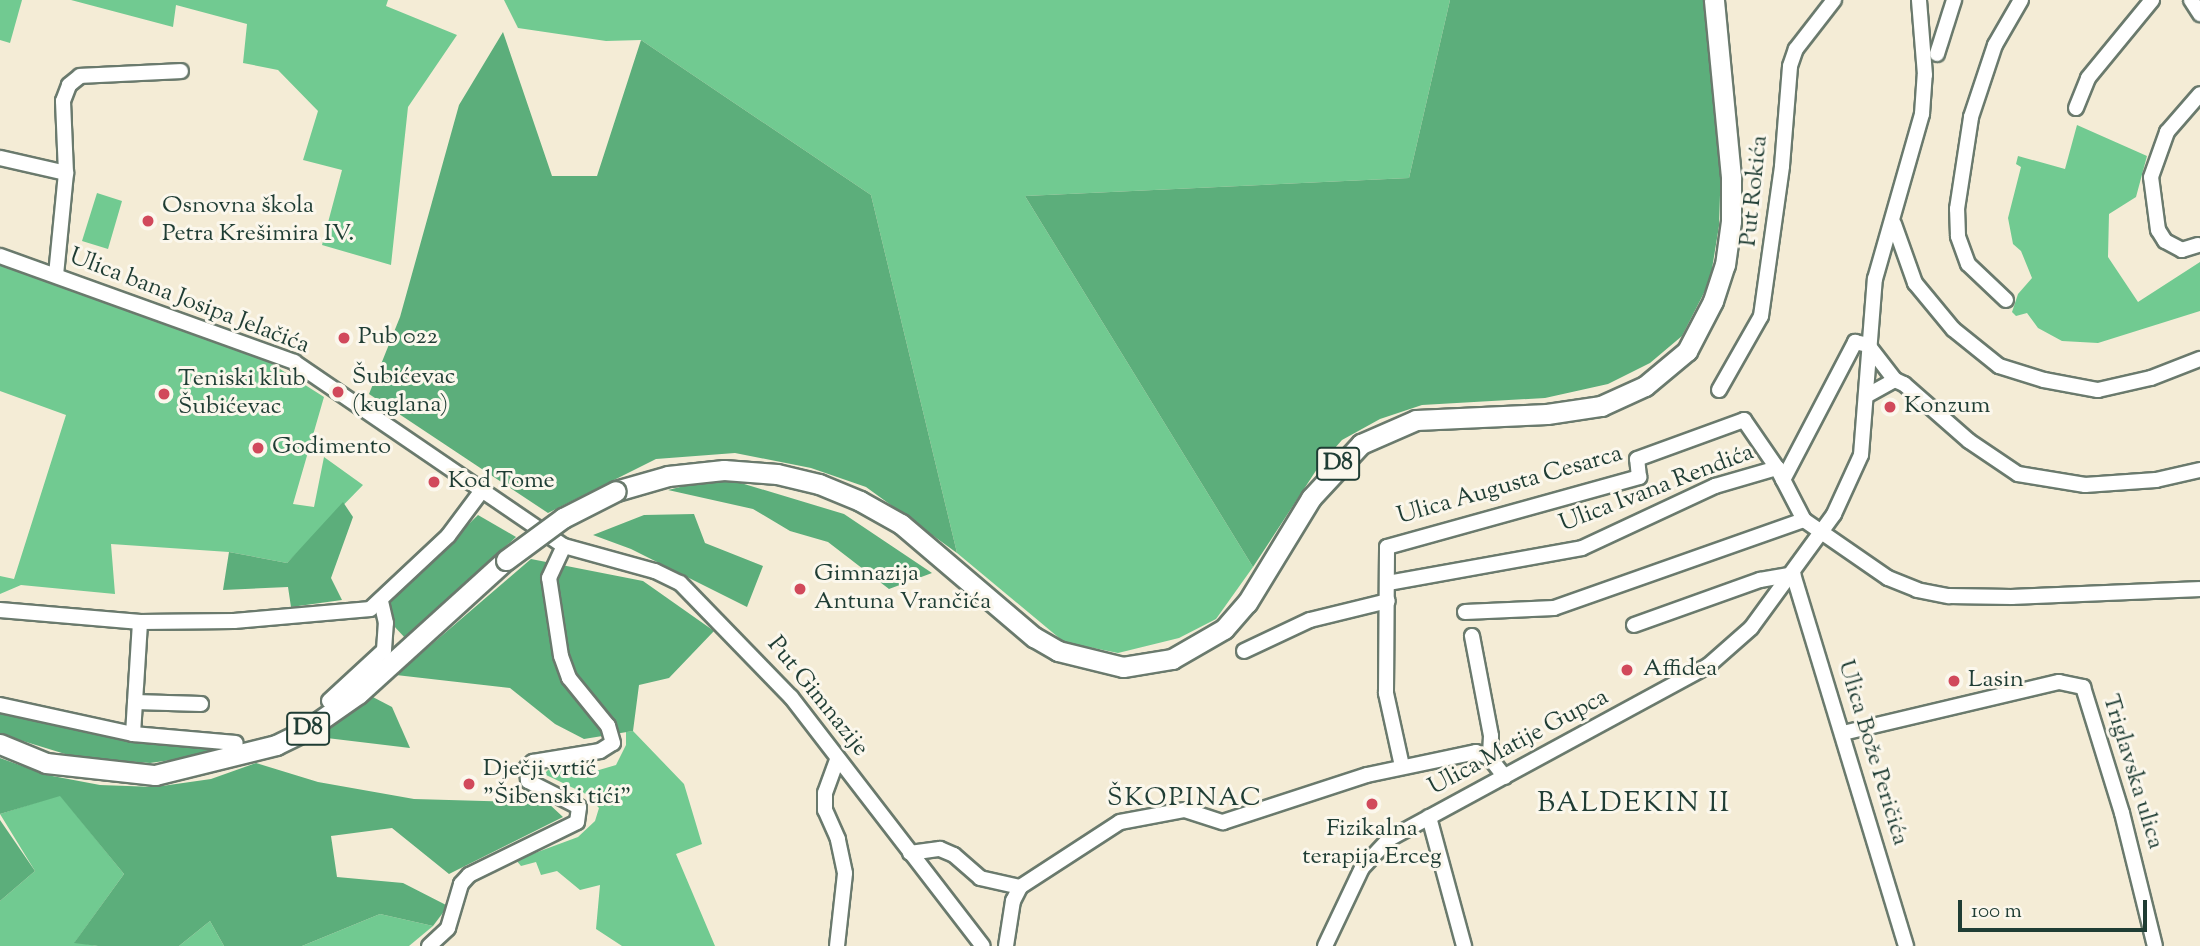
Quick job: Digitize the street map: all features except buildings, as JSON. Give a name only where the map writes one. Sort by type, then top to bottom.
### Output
[{"type":"main road","name":"D8","points":[[0,744],[46,763],[155,775],[213,764],[276,745],[305,731],[358,694],[506,560],[562,518],[616,491],[668,476],[724,470],[764,472],[819,484],[860,500],[901,524],[1034,637],[1058,651],[1123,667],[1172,659],[1224,629],[1247,603],[1311,498],[1361,444],[1416,420],[1547,414],[1601,406],[1645,386],[1687,351],[1713,301],[1726,265],[1731,221],[1731,177],[1714,0]]},
{"type":"street","name":"Put Rokića","points":[[1719,390],[1761,316],[1782,166],[1790,66],[1796,49],[1834,0]]},
{"type":"street","name":"Ulica Matije Gupca","points":[[1325,946],[1362,868],[1389,839],[1709,665],[1751,628],[1822,532],[1861,455],[1875,279],[1894,223],[1922,114],[1925,75],[1919,0]]},
{"type":"street","points":[[1937,54],[1954,0]]},
{"type":"street","points":[[2006,300],[1968,264],[1958,236],[1957,209],[1971,117],[1995,45],[2021,0]]},
{"type":"street","points":[[2076,108],[2088,78],[2152,0]]},
{"type":"street","points":[[2191,0],[2200,14]]},
{"type":"street","points":[[56,275],[66,173],[63,101],[69,85],[80,76],[181,71]]},
{"type":"street","points":[[2198,245],[2182,250],[2165,241],[2158,230],[2151,177],[2167,132],[2200,94]]},
{"type":"street","points":[[0,158],[66,173]]},
{"type":"street","points":[[1894,223],[1901,254],[1915,283],[1953,329],[1999,366],[2044,380],[2098,390],[2151,378],[2200,359]]},
{"type":"street","name":"Ulica bana Josipa Jelačića","points":[[0,256],[293,362],[480,493],[564,546]]},
{"type":"street","name":"Ulica Ivana Rendića","points":[[1388,583],[1582,548],[1715,486],[1780,474],[1816,424],[1848,349],[1854,342],[1868,345]]},
{"type":"street","points":[[1868,345],[1895,380],[1969,441],[2018,474],[2085,485],[2156,480],[2200,470]]},
{"type":"street","points":[[1866,396],[1895,380]]},
{"type":"street","name":"Ulica Augusta Cesarca","points":[[1388,583],[1386,554],[1394,542],[1639,477],[1637,459],[1744,420],[1780,474]]},
{"type":"street","points":[[1780,474],[1804,520],[1888,578],[1949,596],[2200,589]]},
{"type":"street","points":[[0,610],[140,622],[234,621],[362,610],[381,601],[448,536],[480,493]]},
{"type":"street","points":[[1465,612],[1554,608],[1804,520]]},
{"type":"street","points":[[429,946],[448,928],[461,884],[469,876],[577,822],[579,807],[528,780],[527,767],[533,761],[600,751],[613,743],[608,726],[569,678],[561,656],[549,578],[564,546]]},
{"type":"street","name":"Put Gimnazije","points":[[564,546],[655,571],[680,583],[791,697],[983,946]]},
{"type":"street","points":[[1634,625],[1760,580],[1793,574]]},
{"type":"street","name":"Ulica Bože Peričića","points":[[1793,574],[1906,946]]},
{"type":"street","points":[[1388,583],[1386,693],[1402,765]]},
{"type":"street","points":[[329,701],[384,650],[386,623],[381,601]]},
{"type":"street","points":[[1244,651],[1310,620],[1388,601]]},
{"type":"street","points":[[133,734],[140,622]]},
{"type":"street","points":[[1472,635],[1491,736],[1490,758]]},
{"type":"street","name":"Triglavska ulica","points":[[1843,733],[2059,682],[2083,687],[2122,813],[2155,946]]},
{"type":"street","points":[[135,702],[201,704]]},
{"type":"street","points":[[0,705],[133,734],[236,743]]},
{"type":"street","points":[[1006,946],[1013,901],[1020,887],[1120,822],[1185,810],[1223,822],[1402,765],[1476,752],[1490,758],[1505,777]]},
{"type":"street","points":[[837,946],[845,873],[838,839],[825,810],[825,793],[838,758]]},
{"type":"street","points":[[1429,817],[1464,946]]},
{"type":"street","points":[[910,853],[940,849],[954,855],[979,878],[1020,887]]},
{"type":"green space","points":[[0,0],[22,0],[10,43],[0,40]]},
{"type":"green space","points":[[71,0],[388,0],[386,6],[457,35],[408,107],[391,265],[322,245],[342,170],[303,160],[318,111],[278,70],[243,63],[247,24],[176,5],[173,27]]},
{"type":"green space","points":[[504,0],[1450,0],[1409,178],[1025,196],[1253,567],[1216,619],[1179,638],[1118,653],[1064,642],[957,553],[871,195],[641,40],[606,41],[518,28]]},
{"type":"green space","points":[[1450,0],[1703,0],[1721,164],[1719,226],[1710,281],[1682,336],[1650,363],[1608,384],[1545,398],[1422,405],[1380,419],[1342,440],[1319,466],[1253,567],[1025,196],[1409,178]]},
{"type":"green space","points":[[503,32],[552,176],[597,176],[641,40],[871,195],[957,553],[866,487],[811,468],[735,453],[656,459],[548,513],[369,394],[400,317],[459,105]]},
{"type":"green space","points":[[2077,125],[2147,156],[2136,197],[2109,214],[2108,257],[2138,302],[2200,262],[2200,311],[2098,343],[2062,341],[2038,328],[2027,313],[2016,316],[2012,312],[2018,294],[2032,278],[2021,251],[2013,244],[2008,218],[2021,167],[2016,164],[2018,156],[2065,169]]},
{"type":"green space","points":[[97,193],[122,201],[108,249],[82,241]]},
{"type":"green space","name":"Teniski klub Šubićevac","points":[[0,264],[269,362],[324,397],[293,504],[314,507],[324,457],[363,485],[287,563],[229,552],[111,544],[115,594],[21,585],[0,594],[0,576],[14,579],[66,415],[0,391]]},
{"type":"green space","points":[[721,477],[844,514],[932,573],[889,589],[828,542],[790,531],[753,509],[668,490]]},
{"type":"green space","points":[[343,502],[353,517],[331,578],[342,600],[291,607],[288,587],[223,590],[229,552],[287,563]]},
{"type":"green space","points":[[694,514],[705,543],[763,566],[747,607],[631,549],[593,535],[644,515]]},
{"type":"green space","points":[[478,515],[516,537],[406,639],[380,611]]},
{"type":"green space","points":[[531,559],[643,581],[714,631],[669,678],[639,685],[633,731],[584,739],[555,724],[510,688],[396,675]]},
{"type":"green space","points":[[369,695],[392,707],[410,748],[310,736]]},
{"type":"green space","points":[[0,708],[215,747],[214,754],[150,763],[75,757],[0,734]]},
{"type":"green space","points":[[633,731],[684,784],[702,844],[676,854],[715,946],[622,946],[596,929],[600,885],[580,890],[557,871],[541,875],[536,862],[521,866],[516,860],[578,837],[595,821],[599,808],[586,794],[544,774],[549,769],[599,770],[616,765],[626,745],[626,732]]},
{"type":"green space","points":[[0,758],[47,775],[100,785],[155,787],[211,779],[256,763],[318,782],[414,799],[548,803],[563,817],[449,874],[392,828],[331,836],[337,877],[403,883],[448,906],[433,926],[380,914],[302,946],[224,946],[210,921],[179,946],[98,946],[74,943],[124,874],[60,796],[0,814]]},
{"type":"green space","points":[[60,795],[124,874],[75,942],[98,946],[0,946],[0,901],[35,871],[0,814]]},
{"type":"green space","points":[[0,820],[35,871],[0,901]]},
{"type":"green space","points":[[380,914],[433,926],[409,946],[302,946]]},
{"type":"green space","points":[[210,921],[224,946],[179,946]]},
{"type":"place","name":"Osnovna škola Petra Krešimira IV.","points":[[148,221]]},
{"type":"place","name":"Pub 022","points":[[344,338]]},
{"type":"place","name":"Šubićevac (kuglana)","points":[[338,392]]},
{"type":"place","name":"Teniski klub Šubićevac","points":[[164,394]]},
{"type":"place","name":"Konzum","points":[[1890,407]]},
{"type":"place","name":"Godimento","points":[[258,448]]},
{"type":"place","name":"Kod Tome","points":[[434,482]]},
{"type":"place","name":"Gimnazija Antuna Vrančića","points":[[800,589]]},
{"type":"place","name":"Affidea","points":[[1627,670]]},
{"type":"place","name":"Lasin","points":[[1954,681]]},
{"type":"place","name":"Dječji vrtić \"Šibenski tići\"","points":[[469,784]]},
{"type":"place","name":"Fizikalna terapija Erceg","points":[[1372,804]]},
{"type":"district","name":"ŠKOPINAC","points":[[1185,799]]},
{"type":"district","name":"BALDEKIN II","points":[[1634,804]]}]
